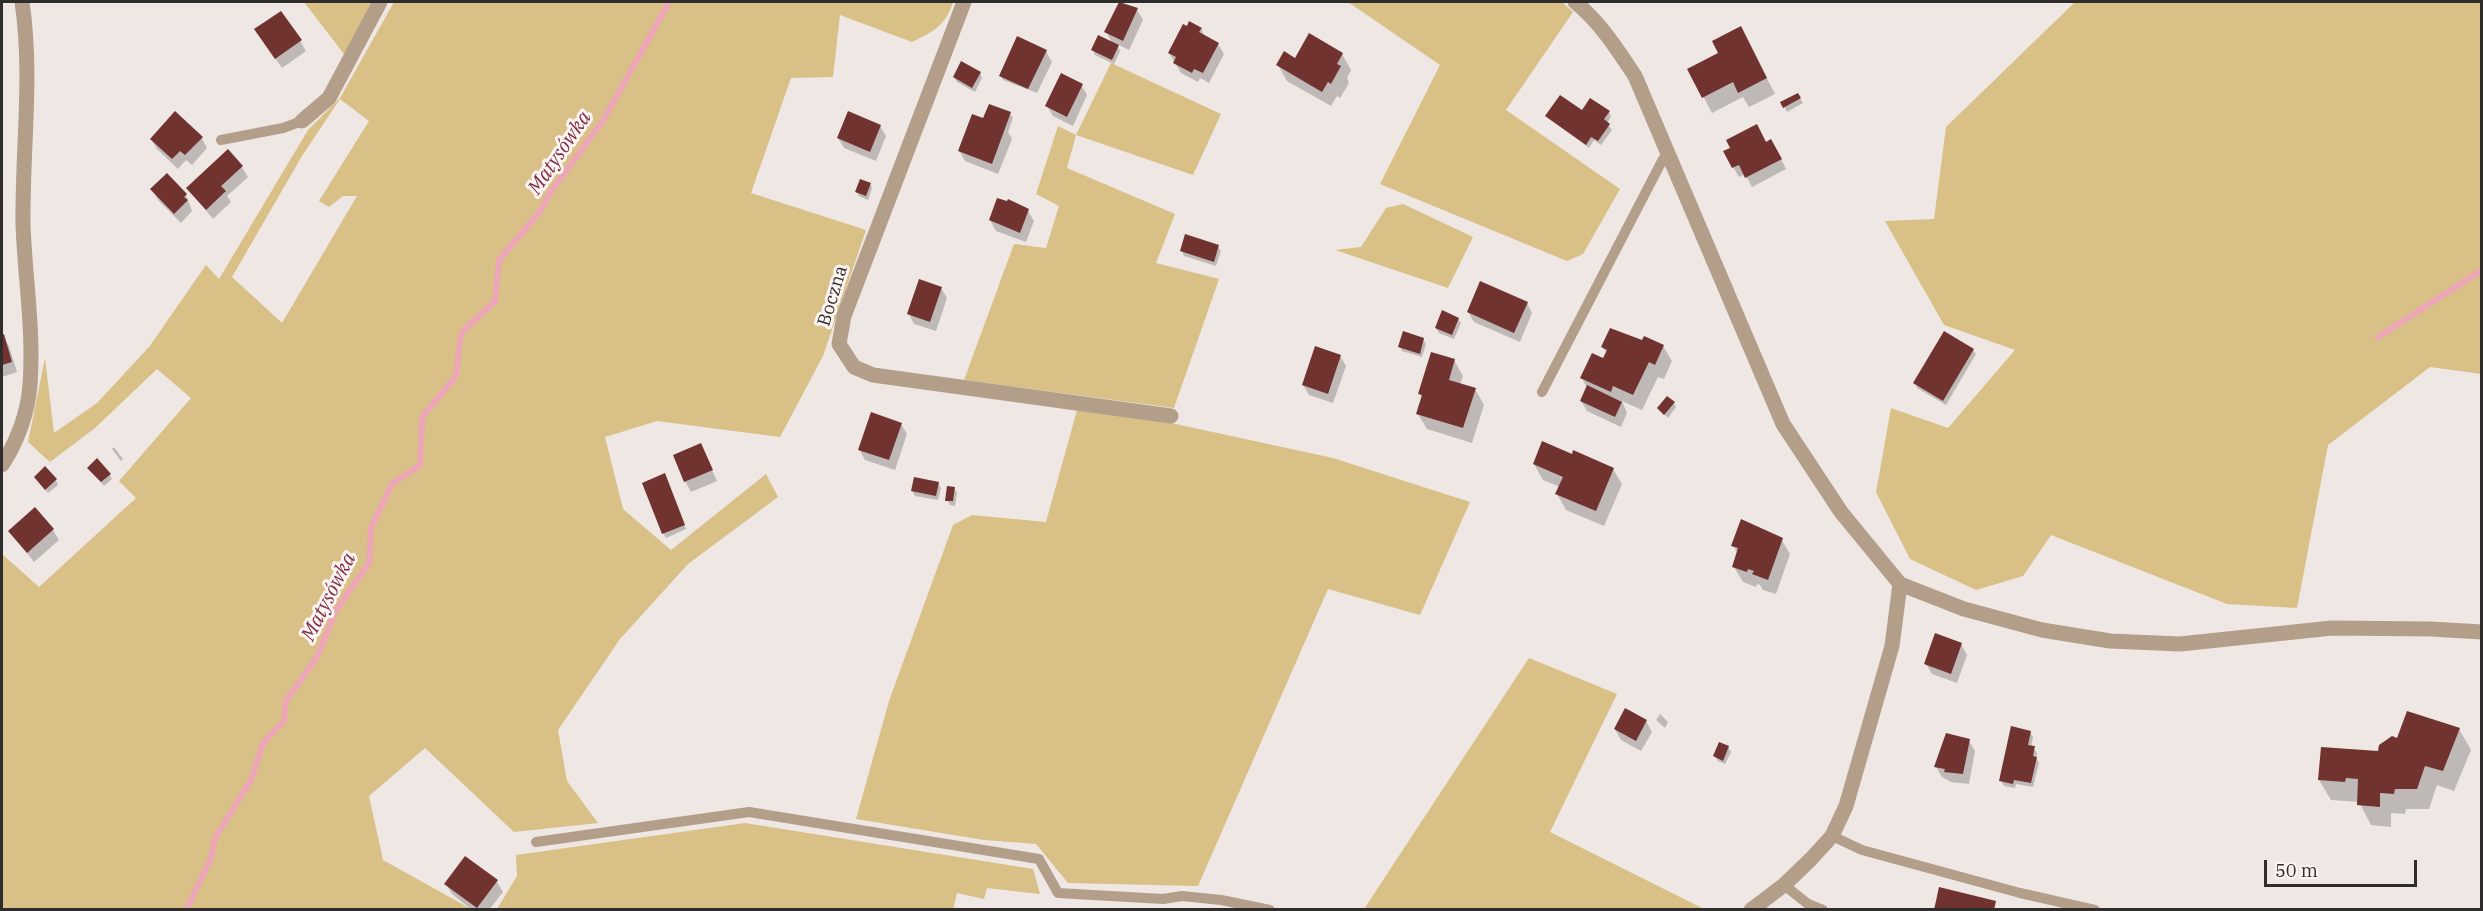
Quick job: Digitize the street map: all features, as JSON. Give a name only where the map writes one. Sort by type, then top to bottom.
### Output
[{"type":"street","points":[[2,465],[17,442],[30,386],[30,317],[23,225],[27,33],[22,2]]},
{"type":"street","points":[[302,121],[329,98],[380,2]]},
{"type":"street","name":"Boczna","points":[[964,2],[844,316],[840,344],[854,367],[873,375],[1171,416]]},
{"type":"street","points":[[1575,2],[1588,12],[1612,40],[1635,76],[1783,424],[1841,512],[1900,584],[1964,609],[2042,630],[2110,641],[2180,644],[2332,628],[2481,632]]},
{"type":"street","points":[[1751,909],[1784,885],[1832,836],[1846,806],[1892,646],[1900,584]]},
{"type":"lane","points":[[221,140],[283,128],[302,121]]},
{"type":"lane","points":[[1542,392],[1663,159],[1669,154]]},
{"type":"lane","points":[[536,842],[749,812],[1039,859],[1058,893],[1163,899],[1182,896],[1270,909]]},
{"type":"lane","points":[[1832,836],[1862,850],[2020,893],[2095,909]]},
{"type":"lane","points":[[1784,885],[1808,903],[1823,909]]},
{"type":"shaded area","points":[[304,2],[371,2],[347,58],[307,6]]},
{"type":"shaded area","points":[[394,2],[953,2],[947,17],[938,27],[912,42],[840,15],[833,77],[791,78],[751,193],[866,230],[823,356],[780,437],[657,421],[605,437],[623,509],[671,550],[766,474],[778,497],[688,564],[620,639],[558,730],[567,781],[598,823],[514,832],[425,748],[369,796],[383,860],[471,909],[2,909],[2,554],[39,587],[136,498],[119,481],[191,398],[157,369],[95,428],[50,462],[28,442],[45,358],[54,433],[97,403],[149,347],[206,265],[219,279],[308,130],[340,98]],"holes":[[[340,99],[369,121],[319,201],[329,207],[343,196],[357,196],[282,323],[232,277],[302,156]]]},
{"type":"shaded area","points":[[1348,2],[1562,2],[1573,12],[1506,110],[1620,189],[1583,254],[1567,261],[1380,184],[1440,65]]},
{"type":"shaded area","points":[[2075,2],[2481,2],[2481,374],[2430,367],[2328,445],[2297,608],[2227,604],[2051,535],[2023,576],[1976,590],[1910,559],[1876,492],[1891,408],[1948,428],[2015,350],[1944,325],[1885,221],[1934,219],[1946,127]]},
{"type":"shaded area","points":[[1111,63],[1221,114],[1193,175],[1076,135]]},
{"type":"shaded area","points":[[1058,126],[1076,135],[1067,168],[1175,214],[1156,263],[1219,279],[1174,408],[964,380],[1014,244],[1046,248],[1059,206],[1036,194]]},
{"type":"shaded area","points":[[1403,204],[1473,237],[1448,288],[1335,250],[1361,247],[1386,208]]},
{"type":"shaded area","points":[[1077,410],[1171,423],[1333,458],[1470,502],[1420,615],[1328,589],[1198,886],[1068,883],[1036,844],[984,840],[856,819],[889,701],[953,525],[972,515],[1046,522]]},
{"type":"shaded area","points":[[1529,658],[1617,694],[1550,832],[1704,909],[1364,909]]},
{"type":"shaded area","points":[[745,823],[1033,869],[1040,894],[987,888],[984,899],[957,893],[953,910],[497,909],[517,876],[516,855]]},
{"type":"building","points":[[1119,2],[1138,8],[1123,41],[1104,32]]},
{"type":"building","points":[[281,11],[302,40],[275,59],[254,29]]},
{"type":"building","points":[[1189,21],[1202,28],[1199,32],[1219,43],[1203,73],[1194,69],[1192,73],[1173,63],[1176,57],[1168,53],[1183,24],[1187,26]]},
{"type":"building","points":[[1741,26],[1767,78],[1738,93],[1733,82],[1702,98],[1687,69],[1718,53],[1712,41]]},
{"type":"building","points":[[1309,33],[1343,53],[1337,64],[1341,66],[1331,84],[1328,82],[1322,92],[1276,65],[1284,51],[1295,58]]},
{"type":"building","points":[[1098,35],[1119,45],[1112,60],[1091,50]]},
{"type":"building","points":[[1017,36],[1047,50],[1028,89],[999,76]]},
{"type":"building","points":[[961,61],[981,72],[972,88],[953,77]]},
{"type":"building","points":[[1061,73],[1083,84],[1067,117],[1045,106]]},
{"type":"building","points":[[1798,93],[1801,98],[1783,108],[1780,102]]},
{"type":"building","points":[[1560,95],[1582,110],[1590,98],[1610,111],[1604,119],[1610,124],[1598,141],[1591,137],[1586,145],[1545,116]]},
{"type":"building","points":[[989,104],[1011,112],[992,164],[958,151],[972,114],[983,118]]},
{"type":"building","points":[[175,111],[203,137],[185,155],[180,151],[172,159],[150,139]]},
{"type":"building","points":[[848,111],[881,125],[870,152],[837,138]]},
{"type":"building","points":[[1757,124],[1766,142],[1771,139],[1782,159],[1745,178],[1739,165],[1732,168],[1723,151],[1730,148],[1726,140]]},
{"type":"building","points":[[228,149],[243,166],[221,186],[226,191],[206,210],[186,188]]},
{"type":"building","points":[[167,173],[187,194],[184,197],[188,200],[174,214],[150,189]]},
{"type":"building","points":[[860,179],[871,183],[866,196],[855,192]]},
{"type":"building","points":[[997,198],[1007,201],[1008,199],[1029,209],[1020,233],[989,220]]},
{"type":"building","points":[[1185,234],[1219,245],[1214,262],[1180,251]]},
{"type":"building","points":[[919,279],[942,287],[930,322],[907,314]]},
{"type":"building","points":[[1480,281],[1528,302],[1514,333],[1467,312]]},
{"type":"building","points":[[1442,310],[1459,318],[1452,335],[1435,328]]},
{"type":"building","points":[[1610,328],[1642,340],[1644,336],[1664,345],[1655,365],[1649,362],[1633,395],[1613,386],[1611,392],[1580,378],[1592,353],[1603,358],[1607,350],[1601,347]]},
{"type":"building","points":[[1403,331],[1424,338],[1420,354],[1398,347]]},
{"type":"building","points":[[1944,331],[1974,349],[1943,401],[1913,383]]},
{"type":"building","points":[[4,334],[12,362],[2,365],[2,335]]},
{"type":"building","points":[[1315,346],[1341,355],[1328,394],[1302,385]]},
{"type":"building","points":[[1431,352],[1455,359],[1449,380],[1476,388],[1463,428],[1416,414],[1422,395],[1418,394]]},
{"type":"building","points":[[1587,385],[1622,402],[1615,417],[1580,401]]},
{"type":"building","points":[[1667,396],[1675,402],[1664,415],[1657,408]]},
{"type":"building","points":[[871,412],[902,423],[889,460],[858,450]]},
{"type":"building","points":[[1542,441],[1572,454],[1573,450],[1614,468],[1596,511],[1555,494],[1563,477],[1533,464]]},
{"type":"building","points":[[701,443],[713,470],[684,482],[673,455]]},
{"type":"building","points":[[97,458],[111,474],[101,482],[87,468]]},
{"type":"building","points":[[45,466],[57,479],[45,490],[34,477]]},
{"type":"building","points":[[665,473],[685,525],[662,534],[642,483]]},
{"type":"building","points":[[914,477],[939,482],[936,496],[911,491]]},
{"type":"building","points":[[947,486],[955,487],[953,501],[945,501]]},
{"type":"building","points":[[35,507],[54,529],[27,553],[8,531]]},
{"type":"building","points":[[1741,519],[1783,538],[1768,580],[1752,574],[1754,571],[1748,569],[1747,572],[1732,567],[1738,548],[1731,546]]},
{"type":"building","points":[[1935,633],[1962,643],[1951,674],[1924,664]]},
{"type":"building","points":[[1625,708],[1647,720],[1636,741],[1614,729]]},
{"type":"building","points":[[2407,711],[2460,728],[2443,771],[2425,766],[2417,789],[2395,789],[2394,794],[2380,793],[2380,807],[2357,805],[2358,779],[2346,778],[2345,782],[2318,780],[2321,747],[2378,751],[2379,745],[2392,736],[2397,738]]},
{"type":"building","points":[[2011,726],[2031,731],[2028,745],[2035,746],[2033,756],[2037,757],[2031,783],[2014,780],[2013,784],[1999,781]]},
{"type":"building","points":[[1946,733],[1970,739],[1963,774],[1944,772],[1945,769],[1934,767]]},
{"type":"building","points":[[1719,742],[1729,746],[1723,761],[1713,756]]},
{"type":"building","points":[[465,856],[498,880],[477,908],[444,884]]},
{"type":"building","points":[[1939,887],[1996,901],[1994,910],[1934,910]]},
{"type":"waterway","name":"Matysówka","points":[[186,910],[211,858],[215,838],[251,780],[263,743],[284,721],[286,701],[318,655],[336,610],[369,563],[371,528],[392,484],[420,465],[422,417],[456,376],[461,333],[495,301],[499,260],[541,210],[550,193],[604,119],[669,2]]},
{"type":"waterway","points":[[2378,337],[2482,270]]}]
